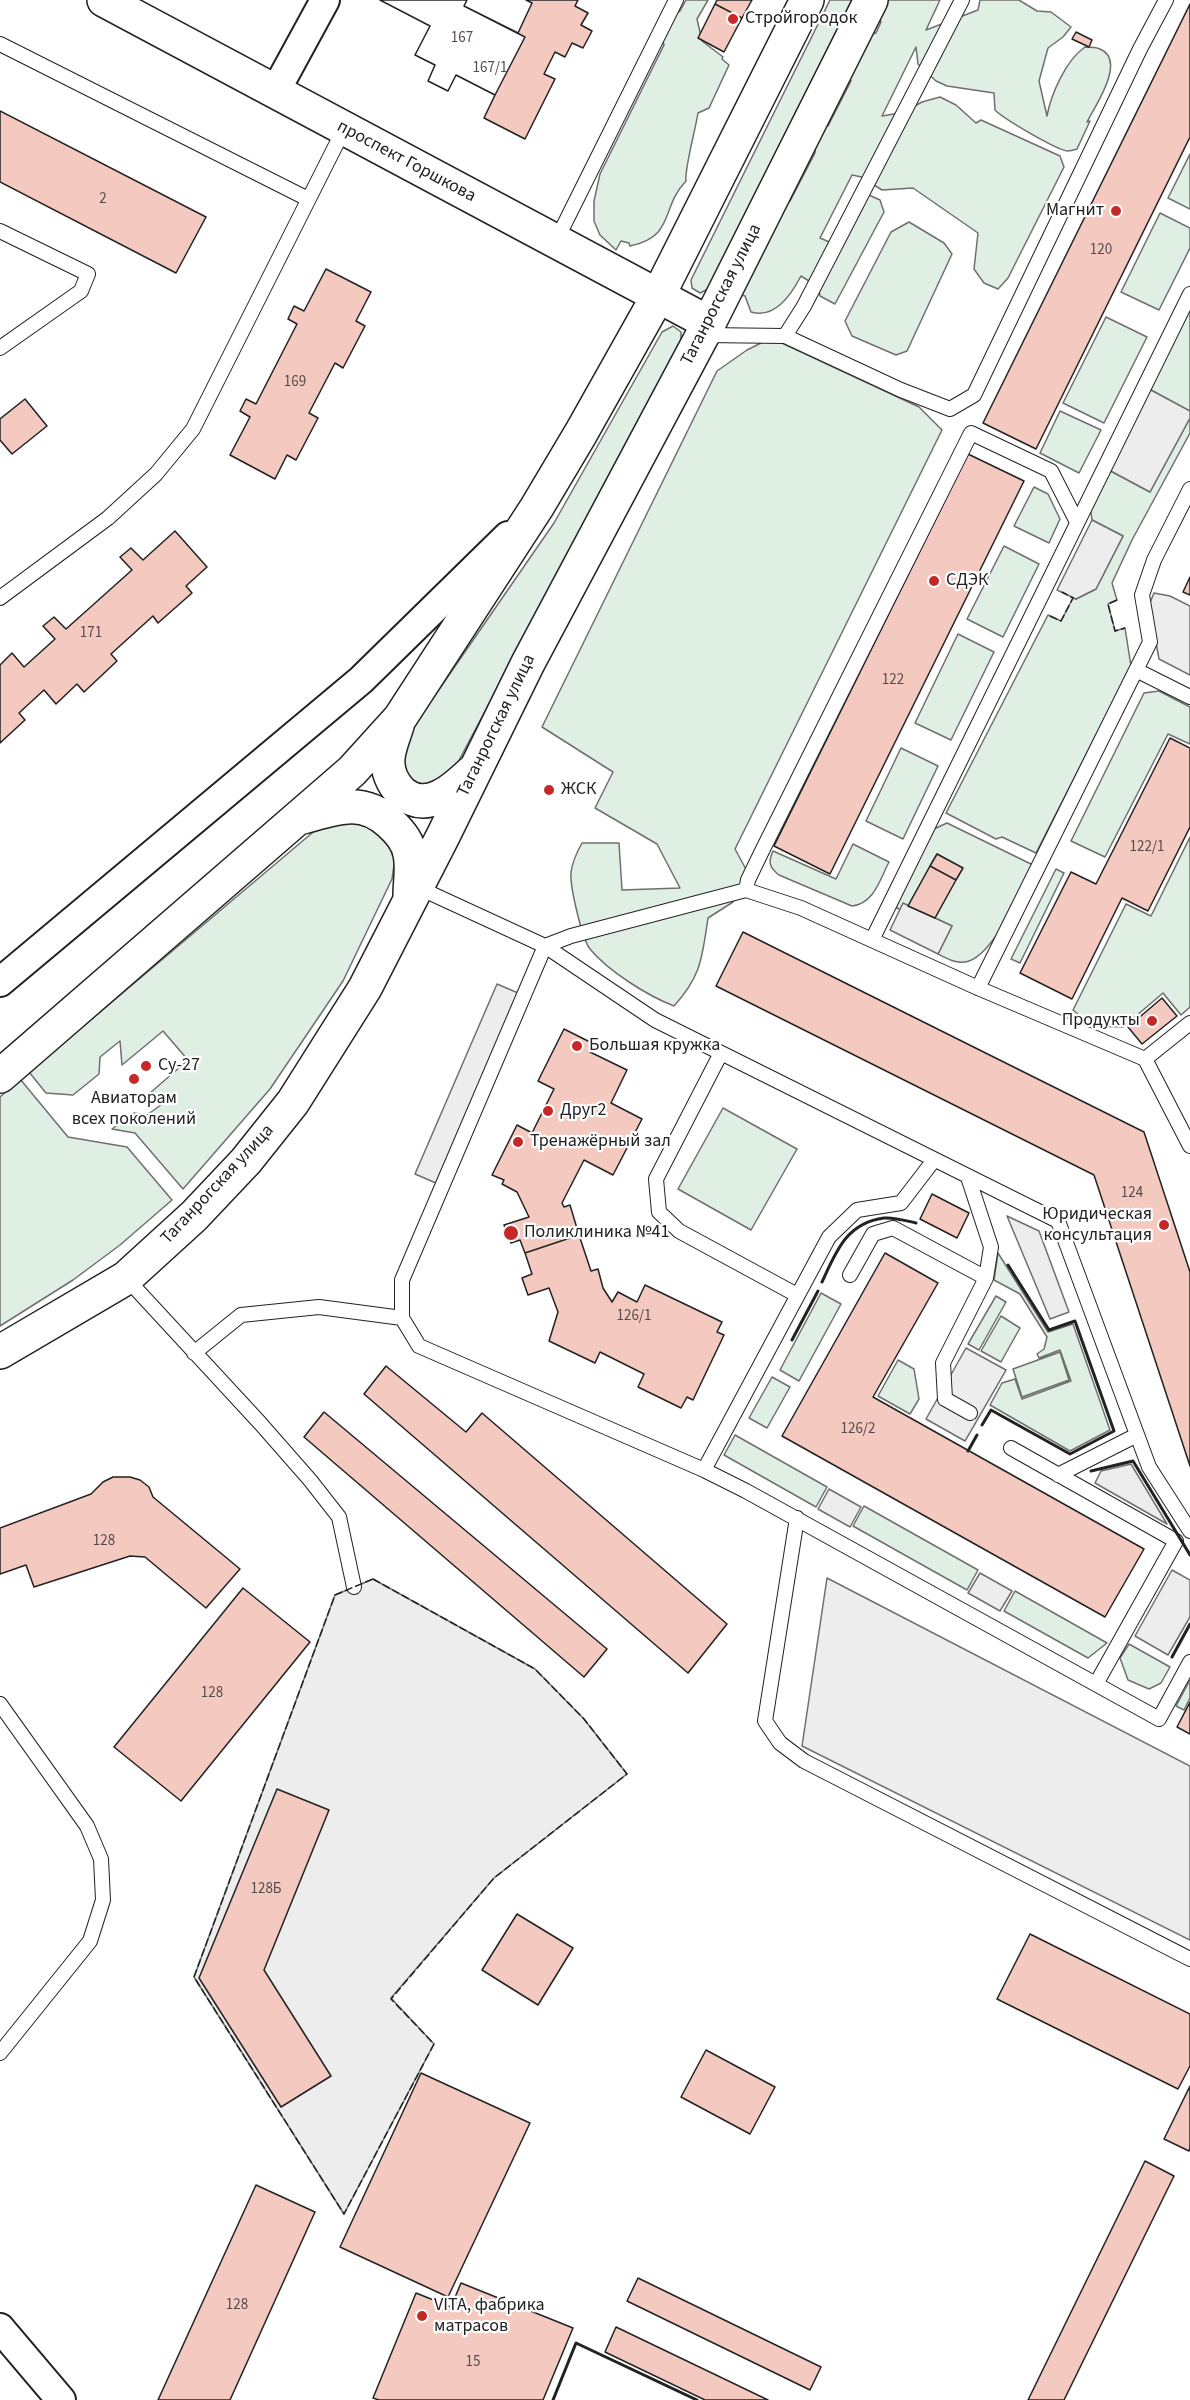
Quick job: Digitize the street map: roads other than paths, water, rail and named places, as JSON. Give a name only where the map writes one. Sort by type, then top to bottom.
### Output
[{"type":"main road","name":"проспект Горшкова","points":[[105,0],[658,296],[706,329]]},
{"type":"main road","points":[[0,1076],[352,771],[400,718],[537,507],[658,296],[807,0]]},
{"type":"main road","name":"Таганрогская улица","points":[[0,1352],[126,1278],[194,1216],[246,1161],[293,1102],[365,988],[534,652],[706,329],[871,0]]},
{"type":"main road","points":[[400,718],[388,757],[388,769],[398,789],[409,798],[428,801],[444,795],[452,791],[477,767]]},
{"type":"main road","points":[[296,819],[338,807],[355,806],[371,810],[396,829],[405,841],[410,855],[413,894]]},
{"type":"street","points":[[276,90],[325,0]]},
{"type":"street","points":[[0,982],[362,680],[537,507]]},
{"type":"street","points":[[0,2328],[61,2400]]},
{"type":"lane","points":[[556,241],[676,0]]},
{"type":"lane","points":[[785,336],[804,306],[962,0]]},
{"type":"lane","points":[[706,329],[785,336],[901,390],[950,409],[974,394],[1166,0]]},
{"type":"lane","points":[[0,44],[308,199]]},
{"type":"lane","points":[[0,598],[108,518],[156,474],[193,429],[344,129]]},
{"type":"lane","points":[[0,231],[88,274],[81,291],[0,348]]},
{"type":"lane","points":[[872,940],[1190,294]]},
{"type":"lane","points":[[746,890],[762,851],[971,433],[1052,471],[1077,522]]},
{"type":"lane","points":[[978,988],[1150,642],[1142,595],[1154,560],[1190,489]]},
{"type":"lane","points":[[1136,670],[1190,697]]},
{"type":"lane","points":[[1190,1146],[1145,1059],[978,988],[801,908],[746,890],[571,936],[545,946],[402,1280],[402,1318],[419,1346],[704,1470],[797,1518],[1159,1719],[1190,1662]]},
{"type":"lane","points":[[413,894],[545,946],[655,1020],[1058,1221],[1149,1467],[1190,1531]]},
{"type":"lane","points":[[1145,1059],[1190,1023]]},
{"type":"lane","points":[[721,1053],[656,1179],[659,1212],[678,1231],[797,1295]]},
{"type":"lane","points":[[704,1470],[829,1237],[857,1210],[901,1203],[934,1160]]},
{"type":"lane","points":[[968,1176],[991,1247],[986,1278],[943,1363],[945,1399],[970,1413]]},
{"type":"lane","points":[[850,1275],[873,1234],[893,1228],[986,1278]]},
{"type":"lane","points":[[126,1278],[260,1423],[339,1517],[354,1587]]},
{"type":"lane","points":[[194,1353],[241,1315],[319,1307],[402,1318]]},
{"type":"lane","points":[[1058,1474],[1137,1435]]},
{"type":"lane","points":[[1011,1448],[1176,1541],[1096,1684]]},
{"type":"lane","points":[[797,1518],[765,1721],[780,1743],[804,1761],[1190,1959]]},
{"type":"lane","points":[[0,1704],[87,1826],[101,1860],[103,1900],[90,1941],[0,2053]]},
{"type":"place","name":"Стройгородок","points":[[733,19]]},
{"type":"place","name":"Магнит","points":[[1116,211]]},
{"type":"place","name":"СДЭК","points":[[934,581]]},
{"type":"place","name":"ЖСК","points":[[549,790]]},
{"type":"place","name":"Продукты","points":[[1152,1021]]},
{"type":"place","name":"Большая кружка","points":[[577,1046]]},
{"type":"place","name":"Су-27","points":[[146,1066]]},
{"type":"place","name":"Авиаторам всех поколений","points":[[134,1079]]},
{"type":"place","name":"Друг2","points":[[548,1111]]},
{"type":"place","name":"Тренажёрный зал","points":[[518,1142]]},
{"type":"place","name":"Юридическая консультация","points":[[1164,1225]]},
{"type":"place","name":"Поликлиника №41","points":[[511,1233]]},
{"type":"place","name":"VITA, фабрика матрасов","points":[[422,2316]]}]
